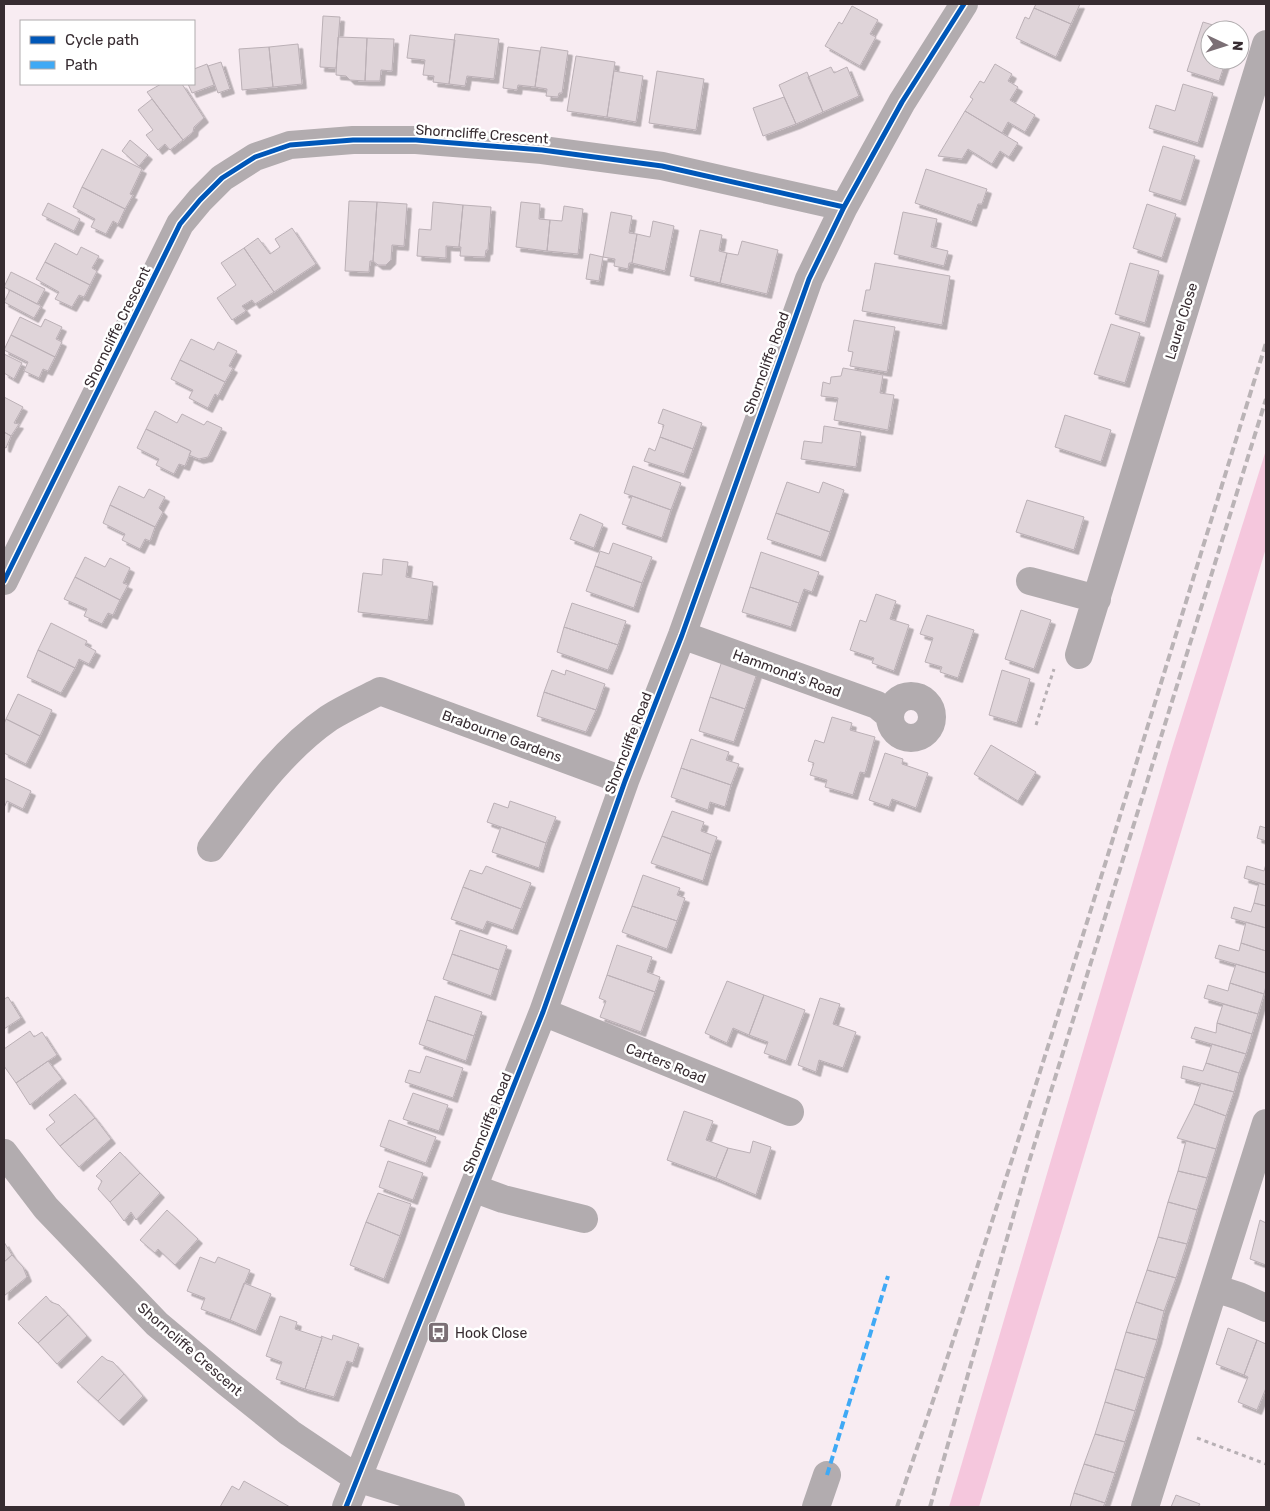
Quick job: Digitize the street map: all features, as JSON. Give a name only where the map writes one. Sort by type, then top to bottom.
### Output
[{"type":"street","name":"Shorncliffe Road","points":[[346,1507],[542,1012],[625,781],[682,635],[785,342],[809,280],[844,207],[902,102],[964,4]]},
{"type":"street","name":"Laurel Close","points":[[1079,656],[1266,44]]},
{"type":"street","name":"Shorncliffe Crescent","points":[[4,582],[180,224],[222,178],[255,157],[290,144],[353,140],[416,140],[542,150],[662,166],[844,207]]},
{"type":"street","points":[[1030,581],[1097,599]]},
{"type":"street","name":"Hammond's Road","points":[[682,635],[877,705],[889,715]]},
{"type":"street","name":"Brabourne Gardens","points":[[211,848],[272,770],[304,737],[330,718],[380,691],[625,781]]},
{"type":"street","name":"Carters Road","points":[[542,1012],[790,1112]]},
{"type":"street","points":[[1145,1507],[1266,1123]]},
{"type":"street","name":"Shorncliffe Crescent","points":[[4,1153],[46,1208],[157,1324],[290,1433],[357,1478],[451,1507]]},
{"type":"street","points":[[473,1188],[504,1199],[584,1219]]},
{"type":"street","points":[[1214,1288],[1239,1296],[1266,1308]]},
{"type":"street","points":[[816,1507],[827,1474]]},
{"type":"path","points":[[1036,725],[1060,651],[1079,656]]},
{"type":"path","points":[[1190,1435],[1266,1464]]},
{"type":"shaded area","points":[[1266,450],[1266,548],[979,1507],[949,1507],[1171,752]]},
{"type":"building","points":[[1036,4],[1080,4],[1071,24],[1034,8]]},
{"type":"building","points":[[852,6],[878,20],[870,34],[876,37],[860,66],[825,46],[839,22],[842,24]]},
{"type":"building","points":[[1034,8],[1071,24],[1056,57],[1016,38],[1025,17],[1029,19]]},
{"type":"building","points":[[323,16],[340,17],[336,68],[320,67]]},
{"type":"building","points":[[1200,31],[1200,70],[1223,70],[1219,81],[1187,71]]},
{"type":"building","points":[[455,34],[499,39],[494,79],[467,76],[465,86],[449,84]]},
{"type":"building","points":[[410,35],[455,40],[449,84],[433,82],[434,76],[423,75],[425,60],[407,58]]},
{"type":"building","points":[[338,37],[367,38],[365,81],[350,80],[346,76],[336,75]]},
{"type":"building","points":[[367,38],[394,39],[392,71],[381,70],[380,81],[365,81]]},
{"type":"building","points":[[298,44],[302,84],[273,87],[269,47]]},
{"type":"building","points":[[269,47],[273,87],[242,90],[239,49]]},
{"type":"building","points":[[508,47],[540,51],[535,87],[518,85],[517,90],[503,88]]},
{"type":"building","points":[[541,47],[568,51],[562,93],[559,93],[558,97],[546,96],[547,89],[535,87]]},
{"type":"building","points":[[576,56],[615,62],[607,117],[567,111]]},
{"type":"building","points":[[221,62],[230,89],[218,93],[208,66]]},
{"type":"building","points":[[207,64],[214,85],[192,93],[188,85],[195,85],[195,69]]},
{"type":"building","points":[[995,64],[1012,74],[1008,81],[1018,87],[1010,100],[1035,115],[1025,132],[1008,122],[1002,133],[965,111],[973,99],[970,97],[980,81],[984,83]]},
{"type":"building","points":[[831,67],[834,73],[847,67],[859,96],[823,112],[808,77]]},
{"type":"building","points":[[614,71],[643,76],[636,122],[607,117]]},
{"type":"building","points":[[657,71],[704,79],[696,130],[649,123]]},
{"type":"building","points":[[807,72],[823,112],[796,124],[779,85]]},
{"type":"building","points":[[1183,84],[1213,93],[1198,143],[1149,128],[1156,105],[1175,111]]},
{"type":"building","points":[[159,85],[183,85],[204,118],[194,127],[193,132],[183,140],[147,92]]},
{"type":"building","points":[[784,97],[796,124],[763,136],[753,108]]},
{"type":"building","points":[[152,99],[183,140],[170,150],[165,144],[158,150],[146,135],[153,130],[138,110]]},
{"type":"building","points":[[965,111],[1018,143],[1009,157],[1000,151],[992,164],[968,149],[962,159],[938,156]]},
{"type":"building","points":[[130,140],[148,155],[139,166],[122,151]]},
{"type":"building","points":[[1163,146],[1195,156],[1181,201],[1149,191]]},
{"type":"building","points":[[102,149],[142,169],[130,194],[133,195],[125,209],[82,187]]},
{"type":"building","points":[[926,169],[987,189],[982,204],[978,204],[972,222],[915,203]]},
{"type":"building","points":[[82,187],[125,209],[118,224],[113,221],[106,234],[91,227],[95,219],[73,207]]},
{"type":"building","points":[[349,201],[377,202],[373,261],[370,261],[369,272],[345,271]]},
{"type":"building","points":[[377,202],[407,204],[404,246],[392,245],[391,260],[386,265],[378,265],[373,261]]},
{"type":"building","points":[[433,202],[463,205],[459,247],[446,246],[446,258],[417,256],[419,229],[431,230]]},
{"type":"building","points":[[521,202],[540,204],[539,219],[550,220],[547,251],[516,247]]},
{"type":"building","points":[[48,203],[80,219],[74,231],[42,215]]},
{"type":"building","points":[[1147,204],[1176,214],[1162,258],[1133,248]]},
{"type":"building","points":[[463,205],[491,207],[488,250],[486,250],[485,257],[460,256],[461,247],[459,247]]},
{"type":"building","points":[[564,206],[583,209],[578,254],[547,251],[550,220],[562,221]]},
{"type":"building","points":[[611,212],[632,216],[629,233],[637,234],[632,263],[629,263],[628,269],[614,266],[615,259],[603,257]]},
{"type":"building","points":[[903,212],[937,219],[931,247],[948,251],[944,266],[894,254]]},
{"type":"building","points":[[653,221],[674,226],[665,271],[632,263],[637,234],[650,237]]},
{"type":"building","points":[[292,228],[316,264],[274,292],[244,248],[258,238],[270,254],[280,247],[275,239]]},
{"type":"building","points":[[700,230],[722,235],[719,251],[727,253],[720,283],[690,276]]},
{"type":"building","points":[[742,241],[778,250],[767,294],[720,283],[727,253],[738,255]]},
{"type":"building","points":[[55,243],[77,255],[81,247],[99,256],[92,268],[97,271],[90,285],[45,262]]},
{"type":"building","points":[[244,248],[274,292],[255,304],[252,300],[242,306],[246,311],[232,320],[217,298],[236,285],[221,263]]},
{"type":"building","points":[[590,254],[603,257],[599,281],[586,279]]},
{"type":"building","points":[[45,262],[90,285],[84,297],[79,295],[72,307],[55,299],[59,292],[36,279]]},
{"type":"building","points":[[875,263],[950,276],[942,325],[862,311],[866,290],[870,290]]},
{"type":"building","points":[[1130,263],[1159,271],[1145,323],[1115,314]]},
{"type":"building","points":[[11,272],[45,289],[37,304],[4,287]]},
{"type":"building","points":[[10,290],[41,306],[34,318],[4,302]]},
{"type":"building","points":[[20,317],[41,327],[45,319],[62,327],[56,339],[62,342],[55,357],[11,335]]},
{"type":"building","points":[[854,320],[895,327],[887,372],[850,366],[853,352],[848,351]]},
{"type":"building","points":[[1111,324],[1140,333],[1125,383],[1094,374]]},
{"type":"building","points":[[11,335],[55,357],[48,371],[43,369],[39,378],[24,371],[28,362],[4,350]]},
{"type":"building","points":[[191,339],[214,350],[218,342],[237,351],[229,366],[233,368],[225,382],[180,360]]},
{"type":"building","points":[[4,354],[22,363],[14,379],[4,373]]},
{"type":"building","points":[[180,360],[225,382],[218,396],[215,394],[208,408],[189,398],[193,390],[171,379]]},
{"type":"building","points":[[843,368],[883,375],[880,393],[894,395],[888,430],[834,420],[838,398],[821,396],[823,382],[830,384],[831,377],[841,376]]},
{"type":"building","points":[[4,397],[23,407],[14,423],[19,424],[11,436],[4,432]]},
{"type":"building","points":[[663,409],[702,423],[693,449],[660,437],[664,425],[658,423]]},
{"type":"building","points":[[155,411],[177,423],[182,414],[204,425],[207,421],[222,428],[208,457],[199,459],[189,455],[191,451],[146,429]]},
{"type":"building","points":[[1065,415],[1111,430],[1101,462],[1055,447]]},
{"type":"building","points":[[824,426],[861,432],[856,467],[801,459],[804,441],[822,443]]},
{"type":"building","points":[[146,429],[191,451],[185,466],[179,464],[174,474],[156,465],[159,459],[137,448]]},
{"type":"building","points":[[4,432],[11,436],[6,448],[4,447]]},
{"type":"building","points":[[660,437],[693,449],[684,474],[644,461],[649,448],[655,451]]},
{"type":"building","points":[[633,466],[681,483],[671,510],[624,493]]},
{"type":"building","points":[[787,482],[819,493],[823,482],[844,490],[830,532],[776,513]]},
{"type":"building","points":[[119,486],[144,498],[149,489],[165,497],[159,508],[163,512],[155,527],[110,505]]},
{"type":"building","points":[[632,496],[671,510],[662,538],[622,524]]},
{"type":"building","points":[[1027,500],[1084,517],[1074,550],[1016,532]]},
{"type":"building","points":[[110,505],[155,527],[150,541],[145,539],[140,549],[122,540],[125,534],[103,523]]},
{"type":"building","points":[[776,513],[830,532],[821,557],[767,539]]},
{"type":"building","points":[[580,514],[603,524],[594,548],[570,539]]},
{"type":"building","points":[[613,543],[652,557],[642,583],[595,566],[600,551],[609,554]]},
{"type":"building","points":[[761,552],[819,572],[812,592],[804,589],[799,603],[750,587]]},
{"type":"building","points":[[85,557],[105,567],[110,558],[130,568],[123,583],[128,585],[120,600],[75,577]]},
{"type":"building","points":[[383,559],[408,562],[406,577],[433,582],[428,620],[358,612],[363,573],[382,575]]},
{"type":"building","points":[[595,566],[642,583],[634,608],[586,591]]},
{"type":"building","points":[[75,577],[120,600],[113,615],[108,613],[102,624],[84,616],[87,609],[64,599]]},
{"type":"building","points":[[750,587],[799,603],[791,627],[742,612]]},
{"type":"building","points":[[876,594],[896,601],[890,619],[909,625],[894,671],[872,663],[874,658],[850,650],[860,620],[866,622]]},
{"type":"building","points":[[572,603],[626,621],[618,645],[564,627]]},
{"type":"building","points":[[1021,610],[1051,620],[1034,669],[1005,659]]},
{"type":"building","points":[[927,615],[974,630],[958,678],[940,672],[942,667],[925,662],[933,638],[920,634]]},
{"type":"building","points":[[51,623],[87,641],[85,645],[96,651],[89,664],[79,659],[75,668],[38,650]]},
{"type":"building","points":[[564,627],[618,645],[608,670],[557,652]]},
{"type":"building","points":[[38,650],[75,668],[61,693],[27,677]]},
{"type":"building","points":[[722,661],[757,673],[745,709],[710,697]]},
{"type":"building","points":[[552,670],[565,675],[566,670],[605,684],[596,710],[544,692]]},
{"type":"building","points":[[1002,670],[1030,679],[1017,723],[989,715]]},
{"type":"building","points":[[544,692],[596,710],[586,732],[537,716]]},
{"type":"building","points":[[18,694],[52,710],[40,736],[6,719]]},
{"type":"building","points":[[710,697],[745,709],[734,742],[699,731]]},
{"type":"building","points":[[832,717],[852,723],[850,730],[875,737],[865,773],[860,772],[853,795],[825,787],[827,780],[810,775],[814,763],[808,761],[815,740],[824,743]]},
{"type":"building","points":[[6,719],[40,736],[26,764],[4,753],[4,724]]},
{"type":"building","points":[[691,739],[729,752],[726,760],[739,764],[731,785],[681,768]]},
{"type":"building","points":[[991,745],[1036,772],[1018,801],[974,774]]},
{"type":"building","points":[[885,753],[903,759],[902,764],[928,773],[916,808],[892,799],[889,807],[869,800]]},
{"type":"building","points":[[681,768],[731,785],[725,807],[710,802],[708,810],[671,797]]},
{"type":"building","points":[[4,778],[31,791],[23,809],[7,801],[4,808]]},
{"type":"building","points":[[510,801],[556,817],[546,843],[487,822],[494,803],[508,808]]},
{"type":"building","points":[[672,811],[704,822],[701,831],[717,837],[711,854],[662,836]]},
{"type":"building","points":[[1260,826],[1266,828],[1266,841],[1257,838]]},
{"type":"building","points":[[501,827],[546,843],[539,868],[492,852]]},
{"type":"building","points":[[662,836],[711,854],[703,881],[651,863]]},
{"type":"building","points":[[1266,864],[1266,885],[1244,878],[1247,866],[1264,871]]},
{"type":"building","points":[[486,866],[531,883],[521,909],[463,887],[470,870],[482,874]]},
{"type":"building","points":[[643,875],[680,888],[677,895],[685,898],[677,921],[632,906]]},
{"type":"building","points":[[1259,883],[1266,885],[1266,906],[1254,903]]},
{"type":"building","points":[[463,887],[521,909],[513,930],[487,921],[483,930],[451,919]]},
{"type":"building","points":[[1254,903],[1266,906],[1266,928],[1231,918],[1234,907],[1251,912]]},
{"type":"building","points":[[632,906],[677,921],[667,949],[622,932]]},
{"type":"building","points":[[1246,922],[1266,928],[1266,951],[1241,943]]},
{"type":"building","points":[[460,930],[507,946],[499,970],[452,954]]},
{"type":"building","points":[[1241,943],[1266,951],[1266,973],[1215,958],[1219,945],[1239,951]]},
{"type":"building","points":[[617,945],[652,957],[647,972],[660,977],[655,992],[607,975]]},
{"type":"building","points":[[452,954],[499,970],[491,996],[443,979]]},
{"type":"building","points":[[1236,964],[1266,973],[1264,994],[1230,983]]},
{"type":"building","points":[[607,975],[655,992],[641,1032],[600,1017],[606,1001],[599,998]]},
{"type":"building","points":[[727,981],[764,995],[749,1035],[733,1028],[727,1043],[705,1033]]},
{"type":"building","points":[[1230,983],[1264,994],[1258,1014],[1204,998],[1208,985],[1228,991]]},
{"type":"building","points":[[764,995],[805,1010],[786,1061],[764,1053],[768,1042],[749,1035]]},
{"type":"building","points":[[435,996],[482,1012],[474,1036],[427,1020]]},
{"type":"building","points":[[8,997],[21,1018],[4,1029],[4,999]]},
{"type":"building","points":[[820,998],[840,1004],[833,1024],[856,1032],[843,1068],[819,1060],[816,1072],[798,1065]]},
{"type":"building","points":[[1223,1004],[1258,1014],[1252,1034],[1217,1023]]},
{"type":"building","points":[[427,1020],[474,1036],[466,1061],[419,1044]]},
{"type":"building","points":[[1217,1023],[1252,1034],[1246,1054],[1191,1038],[1195,1027],[1216,1033]]},
{"type":"building","points":[[30,1031],[34,1037],[42,1032],[57,1055],[16,1083],[4,1066],[4,1049]]},
{"type":"building","points":[[1212,1044],[1246,1054],[1239,1073],[1206,1063]]},
{"type":"building","points":[[426,1056],[463,1068],[453,1098],[405,1082],[409,1070],[420,1073]]},
{"type":"building","points":[[48,1061],[62,1079],[30,1105],[16,1083]]},
{"type":"building","points":[[1206,1063],[1239,1073],[1234,1092],[1181,1078],[1183,1066],[1203,1071]]},
{"type":"building","points":[[1201,1083],[1234,1092],[1226,1116],[1194,1104]]},
{"type":"building","points":[[413,1093],[448,1105],[439,1131],[403,1119]]},
{"type":"building","points":[[75,1094],[95,1118],[60,1146],[46,1129],[55,1122],[49,1115]]},
{"type":"building","points":[[1194,1104],[1226,1116],[1216,1149],[1177,1138]]},
{"type":"building","points":[[684,1111],[713,1121],[706,1140],[728,1148],[716,1178],[667,1160]]},
{"type":"building","points":[[95,1118],[111,1139],[79,1167],[60,1146]]},
{"type":"building","points":[[389,1120],[436,1137],[426,1163],[380,1146]]},
{"type":"building","points":[[753,1141],[771,1147],[756,1195],[716,1178],[728,1148],[750,1153]]},
{"type":"building","points":[[1186,1141],[1216,1149],[1207,1178],[1178,1171]]},
{"type":"building","points":[[120,1152],[140,1173],[110,1202],[98,1189],[102,1181],[96,1176]]},
{"type":"building","points":[[388,1161],[423,1173],[413,1200],[379,1187]]},
{"type":"building","points":[[1178,1171],[1207,1178],[1197,1210],[1168,1202]]},
{"type":"building","points":[[140,1173],[160,1193],[136,1220],[131,1212],[124,1221],[110,1202]]},
{"type":"building","points":[[378,1193],[411,1204],[400,1236],[366,1222]]},
{"type":"building","points":[[1168,1202],[1197,1210],[1187,1244],[1158,1237]]},
{"type":"building","points":[[167,1210],[198,1239],[175,1265],[158,1249],[155,1253],[140,1240]]},
{"type":"building","points":[[1260,1220],[1266,1223],[1266,1265],[1250,1259]]},
{"type":"building","points":[[366,1222],[400,1236],[384,1279],[350,1265]]},
{"type":"building","points":[[1158,1237],[1187,1244],[1176,1278],[1147,1270]]},
{"type":"building","points":[[4,1242],[12,1255],[4,1262]]},
{"type":"building","points":[[12,1255],[23,1267],[27,1277],[4,1296],[4,1262]]},
{"type":"building","points":[[200,1257],[215,1263],[218,1257],[250,1270],[230,1320],[201,1309],[205,1298],[187,1291]]},
{"type":"building","points":[[1147,1270],[1176,1278],[1164,1311],[1136,1302]]},
{"type":"building","points":[[244,1283],[271,1294],[256,1331],[230,1320]]},
{"type":"building","points":[[46,1296],[51,1302],[59,1305],[68,1315],[38,1343],[18,1323]]},
{"type":"building","points":[[1136,1302],[1164,1311],[1157,1340],[1126,1332]]},
{"type":"building","points":[[68,1315],[87,1336],[57,1364],[38,1343]]},
{"type":"building","points":[[280,1316],[297,1322],[295,1329],[322,1338],[305,1389],[276,1379],[282,1362],[266,1356]]},
{"type":"building","points":[[1228,1328],[1257,1340],[1244,1375],[1216,1364]]},
{"type":"building","points":[[1126,1332],[1157,1340],[1145,1378],[1115,1369]]},
{"type":"building","points":[[333,1335],[359,1344],[353,1363],[347,1361],[334,1397],[305,1389],[322,1338],[321,1336],[332,1340]]},
{"type":"building","points":[[1257,1340],[1266,1344],[1266,1388],[1257,1410],[1238,1402],[1248,1377],[1244,1375]]},
{"type":"building","points":[[102,1356],[113,1362],[124,1374],[98,1401],[77,1382]]},
{"type":"building","points":[[1115,1369],[1145,1378],[1135,1411],[1105,1402]]},
{"type":"building","points":[[124,1374],[143,1396],[119,1421],[98,1401]]},
{"type":"building","points":[[1105,1402],[1135,1411],[1125,1442],[1095,1434]]},
{"type":"building","points":[[1095,1434],[1125,1442],[1115,1473],[1084,1464]]},
{"type":"building","points":[[1084,1464],[1115,1473],[1105,1503],[1074,1493]]},
{"type":"building","points":[[244,1481],[290,1507],[220,1507],[232,1486],[239,1490]]},
{"type":"building","points":[[1074,1493],[1105,1503],[1103,1507],[1070,1507]]},
{"type":"building","points":[[1176,1495],[1200,1504],[1198,1507],[1171,1507]]},
{"type":"railway","points":[[897,1507],[1040,1072],[1266,343]]},
{"type":"railway","points":[[930,1507],[1028,1165],[1266,399]]},
{"type":"marked path","points":[[827,1475],[888,1276]]},
{"type":"cycle path","points":[[346,1507],[543,1012],[625,781],[682,635],[809,279],[844,207],[902,102],[964,4]]},
{"type":"cycle path","points":[[4,581],[180,224],[222,178],[255,157],[290,145],[353,140],[416,140],[542,150],[662,166],[844,207]]},
{"type":"place","name":"Hook Close","points":[[439,1333]]}]
